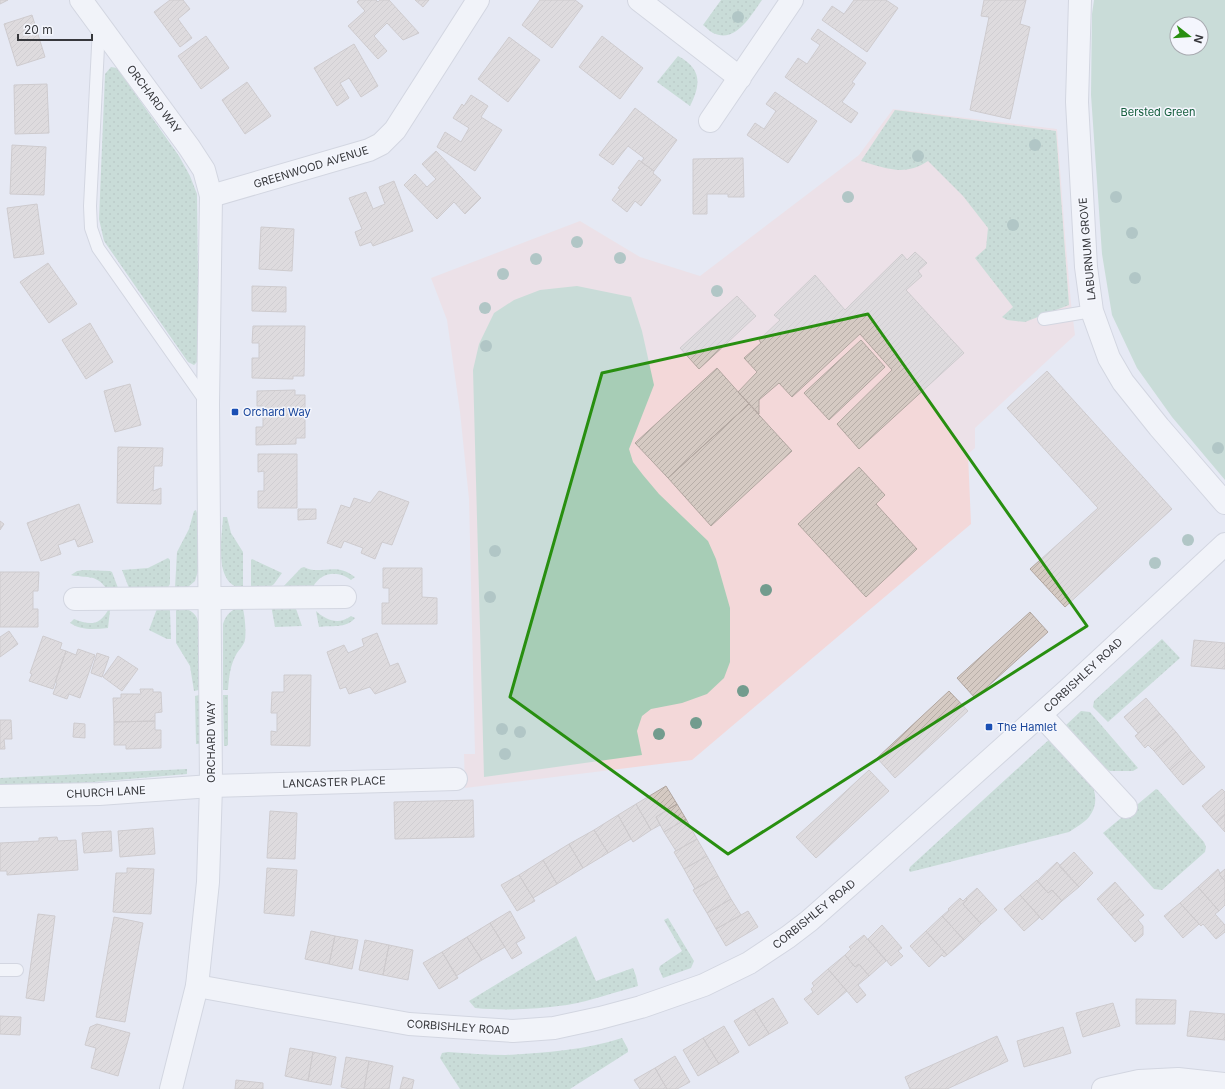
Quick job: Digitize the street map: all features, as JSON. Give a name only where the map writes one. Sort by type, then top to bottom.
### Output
[{"type":"street","name":"ORCHARD WAY","points":[[81,0],[189,147],[204,170],[211,196],[208,404],[211,786],[208,882],[197,986],[172,1089]]},
{"type":"street","name":"GREENWOOD AVENUE","points":[[211,196],[369,150],[381,144],[395,130],[478,0]]},
{"type":"street","points":[[639,0],[740,78]]},
{"type":"street","points":[[710,121],[792,0]]},
{"type":"street","name":"LABURNUM GROVE","points":[[1080,0],[1077,102],[1086,267],[1092,311],[1109,358],[1123,382],[1158,427],[1225,503]]},
{"type":"street","name":"CORBISHLEY ROAD","points":[[197,986],[409,1024],[513,1032],[554,1028],[600,1018],[654,1003],[704,985],[749,963],[809,921],[868,870],[1041,714],[1225,544]]},
{"type":"street","points":[[75,599],[345,597]]},
{"type":"street","points":[[1041,714],[1126,808]]},
{"type":"street","name":"LANCASTER PLACE","points":[[211,786],[456,779]]},
{"type":"street","name":"CHURCH LANE","points":[[0,796],[99,794],[211,786]]},
{"type":"street","points":[[1103,1089],[1139,1081],[1178,1079],[1225,1084]]},
{"type":"lane","points":[[99,25],[90,206],[91,228],[98,248],[208,404]]},
{"type":"lane","points":[[1044,319],[1092,311]]},
{"type":"lane","points":[[0,970],[17,970]]},
{"type":"highlighted area","points":[[868,314],[1087,626],[728,854],[510,697],[602,373]]},
{"type":"shaded area","points":[[893,109],[1057,129],[1065,235],[1075,335],[975,428],[975,448],[968,454],[971,524],[692,760],[465,788],[464,754],[475,754],[469,499],[460,412],[447,320],[431,278],[580,221],[640,257],[700,276],[859,155]]},
{"type":"green space","points":[[721,0],[762,0],[742,26],[729,35],[721,35],[713,33],[703,25]]},
{"type":"green space","name":"Bersted Green","points":[[1094,0],[1225,0],[1225,480],[1172,417],[1137,368],[1112,315],[1102,254],[1091,95],[1092,14]]},
{"type":"green space","points":[[678,56],[692,66],[697,78],[696,91],[690,106],[657,82]]},
{"type":"green space","points":[[111,67],[117,68],[179,156],[190,176],[197,194],[199,358],[194,365],[188,362],[104,241],[99,219],[105,74]]},
{"type":"green space","points":[[895,110],[1056,131],[1069,305],[1025,322],[1007,320],[1002,317],[1013,307],[975,258],[986,248],[988,228],[963,196],[928,161],[911,169],[895,170],[861,161]]},
{"type":"green space","points":[[577,286],[631,297],[642,331],[654,385],[629,449],[633,462],[659,494],[708,541],[716,559],[730,608],[730,662],[724,678],[707,694],[682,703],[651,709],[642,716],[637,731],[642,755],[484,777],[473,370],[479,344],[494,313],[514,300],[540,290]]},
{"type":"green space","points":[[196,510],[198,516],[198,571],[195,581],[188,587],[175,588],[177,552],[189,529],[194,511]]},
{"type":"green space","points":[[223,517],[227,517],[231,533],[243,552],[243,588],[233,585],[227,579],[223,570],[221,548]]},
{"type":"green space","points":[[168,558],[170,560],[170,584],[167,589],[129,588],[122,570],[148,568]]},
{"type":"green space","points":[[252,559],[282,573],[274,584],[266,590],[254,590],[251,586]]},
{"type":"green space","points":[[304,567],[316,570],[341,570],[348,572],[355,577],[351,580],[341,575],[330,574],[320,578],[313,587],[280,590],[301,568]]},
{"type":"green space","points":[[77,571],[112,572],[118,588],[106,588],[102,583],[94,578],[71,575]]},
{"type":"green space","points":[[271,605],[295,606],[302,626],[275,627]]},
{"type":"green space","points":[[158,606],[168,608],[170,611],[171,639],[167,639],[149,630]]},
{"type":"green space","points":[[176,606],[191,611],[197,618],[199,642],[199,690],[194,691],[190,666],[176,643]]},
{"type":"green space","points":[[242,606],[245,625],[245,640],[231,667],[228,690],[223,690],[223,624],[230,612]]},
{"type":"green space","points":[[109,609],[108,628],[84,628],[70,623],[74,619],[87,623],[97,622],[103,618]]},
{"type":"green space","points":[[316,611],[333,621],[347,619],[351,616],[355,618],[343,625],[319,627]]},
{"type":"green space","points":[[1162,639],[1180,658],[1108,722],[1093,707],[1094,701]]},
{"type":"green space","points":[[199,695],[199,744],[196,744],[195,696]]},
{"type":"green space","points":[[223,695],[228,695],[228,745],[226,746],[224,746]]},
{"type":"green space","points":[[1081,711],[1090,712],[1138,768],[1133,771],[1110,771],[1100,765],[1065,726]]},
{"type":"green space","points":[[1053,736],[1078,763],[1092,784],[1095,795],[1094,806],[1087,819],[1069,832],[910,872],[910,867]]},
{"type":"green space","points":[[187,769],[187,774],[71,784],[0,787],[0,778]]},
{"type":"green space","points":[[1156,789],[1204,842],[1206,847],[1205,852],[1162,890],[1154,889],[1103,833]]},
{"type":"green space","points":[[668,918],[694,961],[691,968],[663,978],[659,969],[660,966],[682,951],[664,920]]},
{"type":"green space","points":[[576,936],[596,981],[633,968],[638,986],[594,999],[544,1008],[475,1008],[469,1001]]},
{"type":"green space","points":[[622,1038],[628,1052],[570,1089],[460,1089],[440,1058],[442,1053],[448,1052],[506,1055],[550,1052],[579,1048]]},
{"type":"building","points":[[0,0],[8,0],[0,4]]},
{"type":"building","points":[[170,0],[183,0],[190,9],[178,19],[192,38],[180,47],[154,12]]},
{"type":"building","points":[[359,0],[376,0],[378,2],[380,0],[389,0],[419,33],[403,40],[387,23],[374,36],[387,51],[378,59],[348,26],[365,11],[357,2]]},
{"type":"building","points":[[415,0],[429,0],[423,7]]},
{"type":"building","points":[[540,0],[575,0],[583,6],[552,48],[522,25]]},
{"type":"building","points":[[854,0],[886,0],[898,8],[867,52],[822,20],[832,6],[844,14]]},
{"type":"building","points":[[984,0],[1026,0],[1020,24],[1030,27],[1010,119],[970,110],[989,17],[981,16]]},
{"type":"building","points":[[32,15],[45,57],[17,66],[4,24]]},
{"type":"building","points":[[818,29],[866,63],[852,82],[855,84],[842,102],[858,113],[851,123],[785,77],[798,58],[807,64],[820,45],[811,39]]},
{"type":"building","points":[[206,36],[229,68],[201,89],[178,56]]},
{"type":"building","points":[[602,36],[643,68],[620,99],[579,67]]},
{"type":"building","points":[[509,37],[540,60],[508,102],[478,79]]},
{"type":"building","points":[[354,44],[378,86],[361,97],[349,78],[340,83],[349,98],[337,106],[314,68]]},
{"type":"building","points":[[247,82],[271,116],[245,134],[222,100]]},
{"type":"building","points":[[47,84],[49,133],[15,134],[14,85]]},
{"type":"building","points":[[775,92],[817,121],[788,163],[747,135],[755,123],[764,129],[776,111],[766,104]]},
{"type":"building","points":[[471,95],[488,106],[481,117],[502,130],[475,171],[437,147],[445,132],[461,142],[469,128],[453,118],[462,104],[464,106]]},
{"type":"building","points":[[635,108],[677,140],[654,171],[641,162],[644,158],[628,146],[613,165],[599,155]]},
{"type":"building","points":[[12,145],[46,147],[44,195],[10,194]]},
{"type":"building","points":[[436,151],[481,198],[465,214],[454,202],[437,219],[404,185],[415,174],[427,187],[436,179],[422,164]]},
{"type":"building","points":[[743,158],[744,197],[728,197],[728,194],[707,194],[707,214],[693,214],[693,159]]},
{"type":"building","points":[[639,160],[654,171],[653,173],[661,180],[641,206],[635,201],[627,212],[612,200],[620,189],[618,188]]},
{"type":"building","points":[[394,181],[413,231],[373,246],[371,242],[360,246],[355,232],[362,229],[349,198],[366,192],[373,209],[385,204],[379,187]]},
{"type":"building","points":[[37,204],[44,254],[14,258],[7,208]]},
{"type":"building","points":[[261,227],[294,229],[292,271],[259,269]]},
{"type":"building","points":[[915,252],[927,263],[918,271],[922,276],[906,290],[964,353],[859,449],[837,424],[892,370],[860,334],[792,397],[779,383],[759,400],[759,414],[738,392],[757,372],[744,358],[761,343],[759,340],[780,320],[774,315],[815,275],[845,310],[902,254],[907,260]]},
{"type":"building","points":[[48,263],[77,304],[49,323],[20,282]]},
{"type":"building","points":[[252,286],[286,287],[286,312],[252,311]]},
{"type":"building","points":[[737,296],[756,316],[699,369],[680,348]]},
{"type":"building","points":[[90,323],[113,362],[86,379],[62,340]]},
{"type":"building","points":[[253,326],[305,326],[304,376],[293,376],[293,379],[252,378],[252,358],[259,358],[259,343],[252,343]]},
{"type":"building","points":[[861,340],[885,367],[829,420],[804,393]]},
{"type":"building","points":[[717,368],[749,404],[668,478],[635,443]]},
{"type":"building","points":[[1047,371],[1172,509],[1065,607],[1030,569],[1098,508],[1007,408]]},
{"type":"building","points":[[130,384],[141,425],[115,432],[104,391]]},
{"type":"building","points":[[295,390],[295,395],[305,395],[305,438],[296,438],[296,444],[256,445],[256,427],[263,427],[263,406],[257,406],[257,391]]},
{"type":"building","points":[[749,404],[792,451],[711,526],[668,478]]},
{"type":"building","points":[[118,447],[163,448],[162,466],[154,466],[153,491],[161,488],[161,504],[117,503]]},
{"type":"building","points":[[258,454],[297,454],[297,508],[258,508],[258,491],[264,491],[264,471],[258,472]]},
{"type":"building","points":[[859,467],[885,495],[876,504],[917,549],[866,597],[798,524]]},
{"type":"building","points":[[379,491],[409,502],[392,545],[382,542],[375,559],[361,553],[363,548],[344,541],[341,548],[327,543],[341,505],[350,508],[354,498],[370,503]]},
{"type":"building","points":[[79,504],[93,542],[78,547],[75,539],[58,545],[61,554],[41,561],[27,523]]},
{"type":"building","points":[[298,509],[316,509],[316,519],[298,520]]},
{"type":"building","points":[[0,521],[4,524],[0,530]]},
{"type":"building","points":[[383,568],[422,568],[422,597],[437,598],[437,624],[382,624],[382,603],[389,603],[389,588],[383,588]]},
{"type":"building","points":[[0,572],[39,572],[38,591],[33,591],[33,609],[38,609],[38,627],[0,627]]},
{"type":"building","points":[[1030,612],[1048,632],[975,698],[957,678]]},
{"type":"building","points":[[9,631],[18,644],[0,657],[0,637]]},
{"type":"building","points":[[377,633],[390,666],[398,663],[406,682],[375,694],[370,687],[349,694],[346,687],[340,689],[327,652],[344,645],[348,653],[364,646],[362,639]]},
{"type":"building","points":[[43,636],[62,643],[60,649],[66,651],[53,689],[29,681],[32,674],[30,673]]},
{"type":"building","points":[[1194,640],[1225,643],[1225,669],[1191,666]]},
{"type":"building","points":[[78,649],[95,655],[80,698],[69,694],[67,699],[53,694],[57,683],[55,682],[66,651],[76,655]]},
{"type":"building","points":[[97,653],[109,657],[102,677],[91,673]]},
{"type":"building","points":[[118,656],[138,669],[122,691],[103,677]]},
{"type":"building","points":[[284,675],[311,675],[310,746],[271,745],[271,731],[277,732],[277,713],[271,713],[272,692],[284,692]]},
{"type":"building","points":[[140,689],[153,689],[153,692],[161,692],[162,712],[155,713],[155,721],[114,722],[113,698],[121,698],[121,694],[141,694]]},
{"type":"building","points":[[949,691],[968,711],[895,778],[877,758]]},
{"type":"building","points":[[1146,698],[1160,714],[1138,733],[1124,717]]},
{"type":"building","points":[[1160,714],[1176,732],[1154,751],[1148,745],[1145,748],[1135,736]]},
{"type":"building","points":[[0,720],[11,720],[12,739],[4,739],[5,749],[0,749]]},
{"type":"building","points":[[155,721],[155,730],[161,730],[161,748],[126,749],[126,745],[114,745],[114,722]]},
{"type":"building","points":[[74,723],[85,724],[85,738],[73,737]]},
{"type":"building","points":[[1176,732],[1191,751],[1170,770],[1154,751]]},
{"type":"building","points":[[1191,751],[1205,767],[1183,785],[1170,770]]},
{"type":"building","points":[[869,770],[889,791],[816,858],[796,837]]},
{"type":"building","points":[[666,786],[677,804],[656,817],[660,825],[651,830],[636,804]]},
{"type":"building","points":[[1222,789],[1225,792],[1225,814],[1216,822],[1202,806]]},
{"type":"building","points":[[473,800],[474,837],[395,839],[394,802]]},
{"type":"building","points":[[636,804],[651,830],[633,842],[618,815]]},
{"type":"building","points":[[677,804],[686,819],[664,832],[656,817]]},
{"type":"building","points":[[270,811],[297,813],[295,859],[267,858]]},
{"type":"building","points":[[1225,814],[1225,832],[1216,822]]},
{"type":"building","points":[[618,815],[631,839],[608,853],[594,830]]},
{"type":"building","points":[[686,819],[697,839],[676,851],[664,832]]},
{"type":"building","points":[[153,828],[155,854],[120,857],[118,831]]},
{"type":"building","points":[[594,830],[608,853],[583,868],[569,844]]},
{"type":"building","points":[[111,831],[112,851],[84,853],[82,833]]},
{"type":"building","points":[[57,837],[58,841],[76,840],[78,870],[7,875],[7,871],[0,871],[0,843],[39,841],[39,838]]},
{"type":"building","points":[[697,839],[707,856],[684,869],[674,852]]},
{"type":"building","points":[[569,844],[583,868],[557,884],[543,860]]},
{"type":"building","points":[[1074,852],[1093,873],[1079,887],[1059,866]]},
{"type":"building","points":[[707,856],[718,876],[695,889],[684,869]]},
{"type":"building","points":[[543,860],[557,884],[533,898],[519,875]]},
{"type":"building","points":[[1057,862],[1079,887],[1062,901],[1052,890],[1048,893],[1037,881]]},
{"type":"building","points":[[127,868],[154,869],[151,914],[113,912],[116,873],[127,873]]},
{"type":"building","points":[[267,868],[297,870],[294,916],[264,913]]},
{"type":"building","points":[[1218,869],[1219,874],[1225,881],[1225,905],[1219,911],[1198,887]]},
{"type":"building","points":[[1225,869],[1225,881],[1219,874]]},
{"type":"building","points":[[519,875],[535,901],[517,911],[501,885]]},
{"type":"building","points":[[718,876],[731,899],[707,913],[693,890]]},
{"type":"building","points":[[1037,880],[1048,893],[1052,890],[1062,901],[1042,920],[1020,895]]},
{"type":"building","points":[[1115,882],[1130,899],[1111,915],[1097,899]]},
{"type":"building","points":[[1198,887],[1219,911],[1215,914],[1225,925],[1225,932],[1216,939],[1203,924],[1201,926],[1199,924],[1180,903]]},
{"type":"building","points":[[977,888],[997,910],[981,924],[963,904],[967,900],[966,898]]},
{"type":"building","points":[[1020,895],[1040,917],[1024,931],[1004,909]]},
{"type":"building","points":[[960,898],[963,901],[966,898],[967,900],[963,904],[981,924],[964,940],[942,916]]},
{"type":"building","points":[[731,899],[741,915],[716,929],[707,913]]},
{"type":"building","points":[[1130,899],[1144,915],[1138,920],[1143,926],[1143,935],[1135,942],[1111,915]]},
{"type":"building","points":[[1180,903],[1199,924],[1183,938],[1164,916]]},
{"type":"building","points":[[510,911],[525,938],[516,943],[522,953],[512,959],[490,923]]},
{"type":"building","points":[[748,911],[758,927],[726,946],[716,929]]},
{"type":"building","points":[[38,914],[55,916],[44,1001],[26,998]]},
{"type":"building","points":[[942,916],[964,940],[947,955],[926,931]]},
{"type":"building","points":[[114,917],[143,923],[125,1022],[96,1017]]},
{"type":"building","points":[[490,923],[505,947],[482,960],[467,937]]},
{"type":"building","points":[[882,925],[902,948],[898,951],[903,956],[891,966],[868,939]]},
{"type":"building","points":[[311,931],[335,936],[329,964],[305,959]]},
{"type":"building","points":[[926,931],[947,955],[944,957],[942,955],[929,967],[910,946]]},
{"type":"building","points":[[864,935],[886,961],[869,976],[859,964],[855,967],[845,955],[851,949],[849,947]]},
{"type":"building","points":[[335,936],[358,940],[352,969],[329,964]]},
{"type":"building","points":[[467,937],[482,960],[456,976],[442,952]]},
{"type":"building","points":[[365,940],[389,945],[383,975],[359,970]]},
{"type":"building","points":[[389,945],[413,950],[408,980],[383,975]]},
{"type":"building","points":[[442,952],[458,978],[439,989],[423,963]]},
{"type":"building","points":[[845,955],[855,967],[859,964],[869,976],[858,985],[866,995],[857,1003],[828,969]]},
{"type":"building","points":[[828,969],[847,991],[818,1015],[804,999],[813,992],[811,989],[814,986],[812,983]]},
{"type":"building","points":[[773,998],[788,1023],[769,1034],[754,1009]]},
{"type":"building","points":[[1136,999],[1176,1000],[1175,1024],[1136,1024]]},
{"type":"building","points":[[1113,1003],[1120,1026],[1083,1037],[1076,1013]]},
{"type":"building","points":[[754,1009],[769,1034],[749,1046],[734,1021]]},
{"type":"building","points":[[1190,1011],[1225,1014],[1225,1040],[1187,1036]]},
{"type":"building","points":[[0,1016],[21,1017],[20,1035],[0,1034]]},
{"type":"building","points":[[97,1024],[130,1033],[118,1076],[91,1068],[96,1048],[85,1045],[90,1027]]},
{"type":"building","points":[[724,1026],[739,1052],[719,1064],[703,1038]]},
{"type":"building","points":[[1063,1027],[1071,1053],[1024,1067],[1017,1041]]},
{"type":"building","points":[[997,1036],[1008,1061],[947,1089],[910,1089],[905,1077]]},
{"type":"building","points":[[703,1038],[719,1064],[698,1076],[683,1050]]},
{"type":"building","points":[[290,1048],[313,1052],[308,1081],[285,1076]]},
{"type":"building","points":[[313,1052],[336,1057],[331,1085],[308,1081]]},
{"type":"building","points":[[675,1056],[690,1082],[677,1089],[667,1089],[655,1068]]},
{"type":"building","points":[[346,1057],[369,1061],[364,1089],[350,1089],[341,1087]]},
{"type":"building","points":[[369,1061],[393,1066],[389,1089],[364,1089]]},
{"type":"building","points":[[655,1068],[667,1089],[640,1089],[634,1080]]},
{"type":"building","points":[[403,1077],[414,1080],[412,1089],[400,1089]]},
{"type":"building","points":[[236,1080],[263,1083],[263,1089],[235,1089]]},
{"type":"place","name":"Orchard Way","points":[[235,412]]},
{"type":"place","name":"The Hamlet","points":[[989,727]]}]
